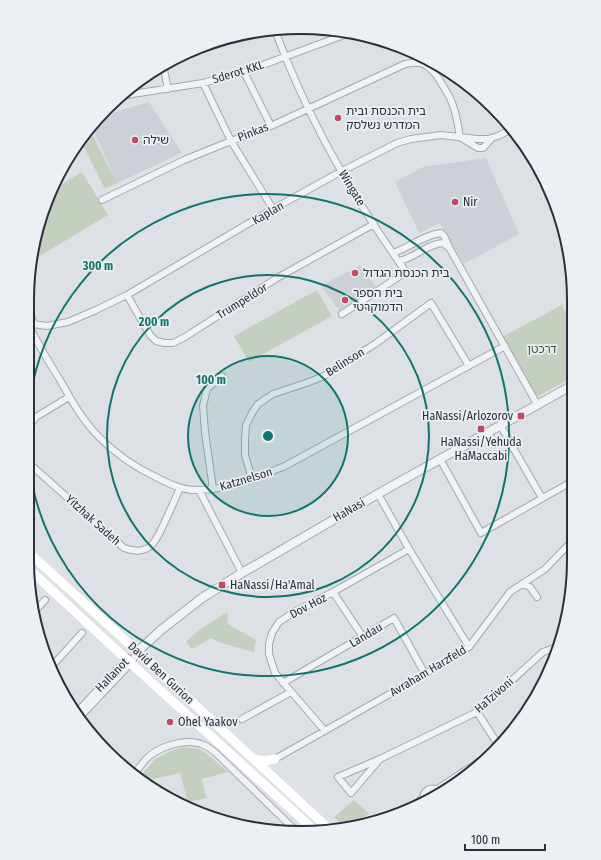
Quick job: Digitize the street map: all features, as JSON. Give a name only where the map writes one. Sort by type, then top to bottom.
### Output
[{"type":"main road","name":"David Ben Gurion","points":[[34,557],[138,651],[324,825]]},
{"type":"main road","name":"David Ben Gurion","points":[[35,574],[309,825]]},
{"type":"main road","points":[[254,759],[267,761],[275,759]]},
{"type":"main road","points":[[274,778],[271,767],[275,759]]},
{"type":"street","name":"Wingate","points":[[277,35],[308,109],[342,172],[392,254],[398,261]]},
{"type":"street","name":"Sderot KKL","points":[[132,94],[202,83],[244,72],[339,37]]},
{"type":"street","name":"Pinkas","points":[[102,200],[184,160],[271,126],[405,64],[414,62],[421,63]]},
{"type":"street","name":"Pinkas","points":[[423,64],[434,73],[450,98],[456,116],[460,137]]},
{"type":"street","points":[[164,72],[168,89]]},
{"type":"street","points":[[244,72],[271,126]]},
{"type":"street","points":[[202,83],[230,141],[273,209]]},
{"type":"street","name":"Kaplan","points":[[34,327],[68,322],[126,295],[273,209],[397,143],[441,135],[477,140],[491,139],[507,132]]},
{"type":"street","name":"Trumpeldor","points":[[126,295],[150,335],[156,341],[173,343],[278,278],[374,224]]},
{"type":"street","points":[[392,254],[434,234],[441,233],[444,236],[537,404]]},
{"type":"street","points":[[342,314],[406,272],[398,261],[438,243],[443,243],[450,249]]},
{"type":"street","name":"Belinson","points":[[252,479],[245,455],[246,425],[258,404],[273,394],[309,382],[329,372],[375,344],[431,303],[468,366]]},
{"type":"street","name":"Katznelson","points":[[34,331],[82,417],[100,438],[121,456],[145,472],[180,488],[199,490],[213,489],[252,479],[285,466],[505,346]]},
{"type":"street","points":[[213,489],[203,406],[207,389],[222,376]]},
{"type":"street","name":"HaNasi","points":[[138,651],[202,598],[242,573],[378,494],[537,404],[567,389]]},
{"type":"street","points":[[34,420],[70,397]]},
{"type":"street","points":[[500,425],[542,498]]},
{"type":"street","points":[[440,459],[481,533],[567,484]]},
{"type":"street","name":"Yitzhak Sadeh","points":[[34,468],[124,548],[135,551],[148,548],[156,540],[180,488]]},
{"type":"street","points":[[199,490],[242,573]]},
{"type":"street","points":[[378,494],[409,549],[469,646]]},
{"type":"street","name":"Avraham Harzfeld","points":[[275,759],[426,674],[469,646],[510,592],[545,569],[567,545]]},
{"type":"street","name":"Dov Hoz","points":[[325,731],[275,673],[269,654],[269,644],[272,633],[279,622],[291,614],[409,549]]},
{"type":"street","points":[[522,584],[530,587],[538,597]]},
{"type":"street","points":[[333,592],[363,637]]},
{"type":"street","points":[[38,607],[45,600]]},
{"type":"street","name":"Landau","points":[[283,682],[394,618],[426,674]]},
{"type":"street","points":[[55,663],[82,633]]},
{"type":"street","name":"HaTzivoni","points":[[380,759],[351,793],[338,777],[374,762],[380,759],[477,712],[543,652],[552,649]]},
{"type":"street","name":"HaIlanot","points":[[80,709],[138,651]]},
{"type":"street","name":"HaIlanot","points":[[83,713],[128,661]]},
{"type":"street","points":[[242,719],[291,692]]},
{"type":"street","points":[[477,712],[496,741]]},
{"type":"street","points":[[137,770],[147,759],[158,750],[177,743],[196,742],[202,744],[210,748],[219,756],[290,825]]},
{"type":"street","points":[[424,796],[431,789],[434,790]]},
{"type":"shaded area","name":"שילה","points":[[149,102],[182,153],[117,183],[94,132],[111,113]]},
{"type":"shaded area","name":"Nir","points":[[486,158],[519,234],[464,264],[440,223],[419,233],[395,182],[423,167]]},
{"type":"shaded area","name":"בית הספר הדמוקרטי","points":[[360,265],[376,287],[342,314],[321,286]]},
{"type":"green space","points":[[92,134],[117,183],[105,189],[83,146]]},
{"type":"green space","points":[[82,172],[108,215],[38,257],[48,215],[60,185]]},
{"type":"green space","points":[[317,290],[332,316],[249,362],[234,336]]},
{"type":"green space","name":"דרכטן","points":[[562,305],[567,316],[567,380],[535,398],[502,337]]},
{"type":"green space","points":[[227,612],[228,624],[256,640],[254,652],[221,643],[211,638],[192,649],[186,642],[198,631]]},
{"type":"green space","points":[[184,747],[199,749],[228,772],[202,779],[206,798],[189,802],[188,801],[180,773],[150,780],[142,774],[154,760],[170,751]]},
{"type":"green space","points":[[354,800],[369,814],[359,819],[341,823],[334,817]]},
{"type":"place","name":"בית הכנסת ובית המדרש נשלסק","points":[[338,118]]},
{"type":"place","name":"שילה","points":[[135,140]]},
{"type":"place","name":"Nir","points":[[455,202]]},
{"type":"place","name":"בית הכנסת הגדול","points":[[355,273]]},
{"type":"place","name":"בית הספר הדמוקרטי","points":[[345,300]]},
{"type":"place","name":"HaNassi/Arlozorov","points":[[521,416]]},
{"type":"place","name":"HaNassi/Yehuda HaMaccabi","points":[[481,429]]},
{"type":"place","name":"HaNassi/Ha'Amal","points":[[222,585]]},
{"type":"place","name":"Ohel Yaakov","points":[[170,722]]}]
